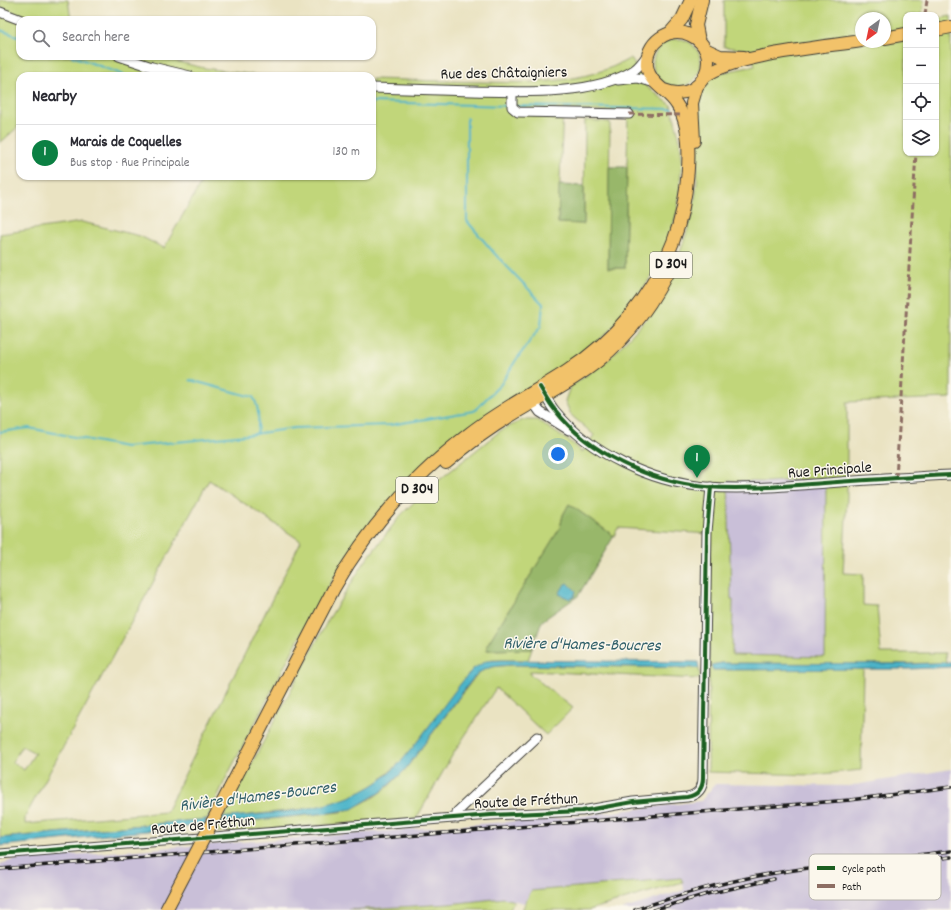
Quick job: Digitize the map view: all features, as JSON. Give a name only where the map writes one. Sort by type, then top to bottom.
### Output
[{"type":"main road","points":[[691,0],[682,20],[670,33],[657,40],[648,53],[648,70],[659,86],[681,93],[720,67],[761,57],[855,42]]},
{"type":"main road","points":[[701,81],[708,62],[696,25],[702,0]]},
{"type":"main road","points":[[939,29],[951,27]]},
{"type":"main road","points":[[670,33],[686,33],[720,56],[761,57]]},
{"type":"main road","points":[[891,37],[903,35]]},
{"type":"main road","name":"D 304","points":[[166,910],[349,563],[376,526],[401,496],[431,466],[460,441],[495,415],[530,399],[589,368],[615,346],[648,307],[666,276],[682,239],[692,202],[695,155],[692,103],[701,81]]},
{"type":"main road","name":"D 304","points":[[543,392],[614,333],[648,290],[672,244],[685,199],[687,143],[680,110],[674,100],[659,86]]},
{"type":"street","points":[[0,12],[16,18]]},
{"type":"street","name":"Rue des Châtaigniers","points":[[376,88],[512,100],[603,82],[634,69],[648,53]]},
{"type":"street","points":[[131,60],[173,72]]},
{"type":"street","points":[[603,82],[633,78],[659,86]]},
{"type":"street","points":[[512,100],[521,112],[629,114]]},
{"type":"street","points":[[543,392],[555,411],[592,444]]},
{"type":"street","points":[[530,399],[546,416],[592,444]]},
{"type":"street","name":"Rue Principale","points":[[592,444],[618,460],[648,473],[683,483],[711,487],[777,486],[951,475]]},
{"type":"street","name":"Route de Fréthun","points":[[0,854],[458,818],[582,811],[633,802],[687,797],[695,794],[700,789],[704,775],[706,532],[711,487]]},
{"type":"street","points":[[458,818],[457,812],[537,736]]},
{"type":"shaded area","points":[[826,478],[825,657],[732,655],[733,599],[731,599],[728,481],[767,482]]},
{"type":"shaded area","points":[[951,769],[951,910],[621,910],[684,890],[683,882],[531,891],[524,903],[504,898],[449,904],[349,910],[0,910],[0,864],[18,859],[571,817],[701,801],[715,784],[849,786]]},
{"type":"green space","points":[[0,0],[68,0],[70,16],[16,16],[16,60],[169,60],[204,68],[234,72],[16,72],[16,129],[0,143]]},
{"type":"green space","points":[[724,0],[924,0],[922,12],[903,12],[903,156],[939,156],[939,18],[951,16],[951,398],[847,402],[847,497],[843,573],[863,574],[863,605],[877,606],[881,653],[945,653],[946,663],[722,663],[711,665],[713,670],[863,669],[861,770],[813,775],[708,772],[710,534],[618,528],[614,536],[569,504],[563,515],[560,528],[487,645],[487,650],[532,649],[528,660],[492,660],[473,669],[404,759],[378,782],[353,797],[339,803],[304,809],[223,818],[328,620],[364,563],[400,516],[422,494],[500,431],[523,420],[537,420],[575,445],[582,453],[594,435],[571,415],[565,401],[570,387],[609,359],[648,317],[671,279],[693,214],[697,183],[699,94],[709,78],[729,71],[755,66],[750,50],[724,47]],"holes":[[[826,478],[825,657],[732,655],[733,599],[731,599],[728,481],[767,482]]]},
{"type":"green space","points":[[677,39],[686,41],[694,46],[699,54],[701,63],[699,72],[694,80],[686,85],[677,87],[668,85],[660,80],[655,72],[653,63],[655,54],[660,46],[668,41]]},
{"type":"green space","points":[[631,58],[647,87],[671,105],[680,140],[682,159],[678,208],[668,243],[654,272],[640,293],[613,327],[591,348],[479,420],[352,549],[314,610],[227,776],[207,819],[0,838],[0,234],[82,222],[140,236],[164,248],[203,180],[376,180],[376,79],[536,82],[575,78],[613,67]],"holes":[[[563,111],[628,112],[625,268],[608,268],[610,122],[585,120],[584,224],[558,223]],[[209,480],[301,541],[166,812],[25,824],[25,817]],[[22,746],[35,753],[24,770],[12,762]]]},
{"type":"green space","points":[[609,167],[627,167],[625,268],[608,268]]},
{"type":"green space","points":[[559,185],[584,186],[584,224],[558,223]]},
{"type":"green space","points":[[569,504],[614,536],[578,596],[542,621],[532,649],[487,650],[487,645],[560,528],[563,515]]},
{"type":"green space","points":[[512,665],[699,668],[700,679],[530,671],[530,674],[573,708],[546,735],[496,688],[453,754],[416,819],[217,832],[220,824],[341,812],[374,797],[390,785],[404,771],[478,673],[490,667]]},
{"type":"green space","points":[[681,878],[683,882],[589,910],[522,910],[531,891]]},
{"type":"green space","points":[[504,898],[514,901],[510,910],[349,910],[449,904]]},
{"type":"water","points":[[568,583],[576,591],[574,597],[570,599],[559,594],[565,584]]},
{"type":"water","points":[[486,661],[698,662],[699,668],[496,666],[478,673],[474,677],[404,771],[382,791],[352,809],[328,813],[216,824],[220,818],[319,806],[343,799],[365,790],[386,776],[404,758],[473,669]]},
{"type":"water","points":[[951,662],[951,667],[909,669],[713,670],[711,665],[722,663],[913,664]]},
{"type":"water","points":[[207,819],[204,825],[0,846],[0,838]]},
{"type":"waterway","points":[[0,30],[16,36]]},
{"type":"waterway","points":[[83,60],[116,72]]},
{"type":"waterway","points":[[376,102],[508,106]]},
{"type":"waterway","points":[[517,106],[672,109]]},
{"type":"waterway","points":[[0,432],[29,428],[125,447],[247,435],[294,428],[390,425],[474,411],[501,384],[516,360],[541,326],[543,304],[495,254],[467,221],[467,118]]},
{"type":"waterway","points":[[190,380],[253,397],[258,410],[257,434]]},
{"type":"railway","points":[[0,869],[850,800],[951,787]]},
{"type":"railway","points":[[925,854],[951,851]]},
{"type":"railway","points":[[941,858],[951,857]]},
{"type":"railway","points":[[635,910],[727,883],[758,876],[809,868]]},
{"type":"railway","points":[[653,910],[707,894],[774,879]]},
{"type":"marked path","points":[[925,12],[927,0]]},
{"type":"marked path","points":[[629,114],[682,115]]},
{"type":"marked path","points":[[896,478],[916,156]]},
{"type":"cycle path","points":[[540,387],[549,402],[569,426],[585,440],[603,452],[643,472],[685,484],[721,488],[750,488],[951,475]]},
{"type":"cycle path","points":[[0,854],[491,815],[582,811],[633,802],[694,795],[701,788],[703,778],[707,532],[711,487]]},
{"type":"place","name":"Marais de Coquelles","points":[[697,478]]},
{"type":"water label","name":"Rivière d'Hames-Boucres","points":[[582,646]]},
{"type":"water label","name":"Rivière d'Hames-Boucres","points":[[258,798]]}]
